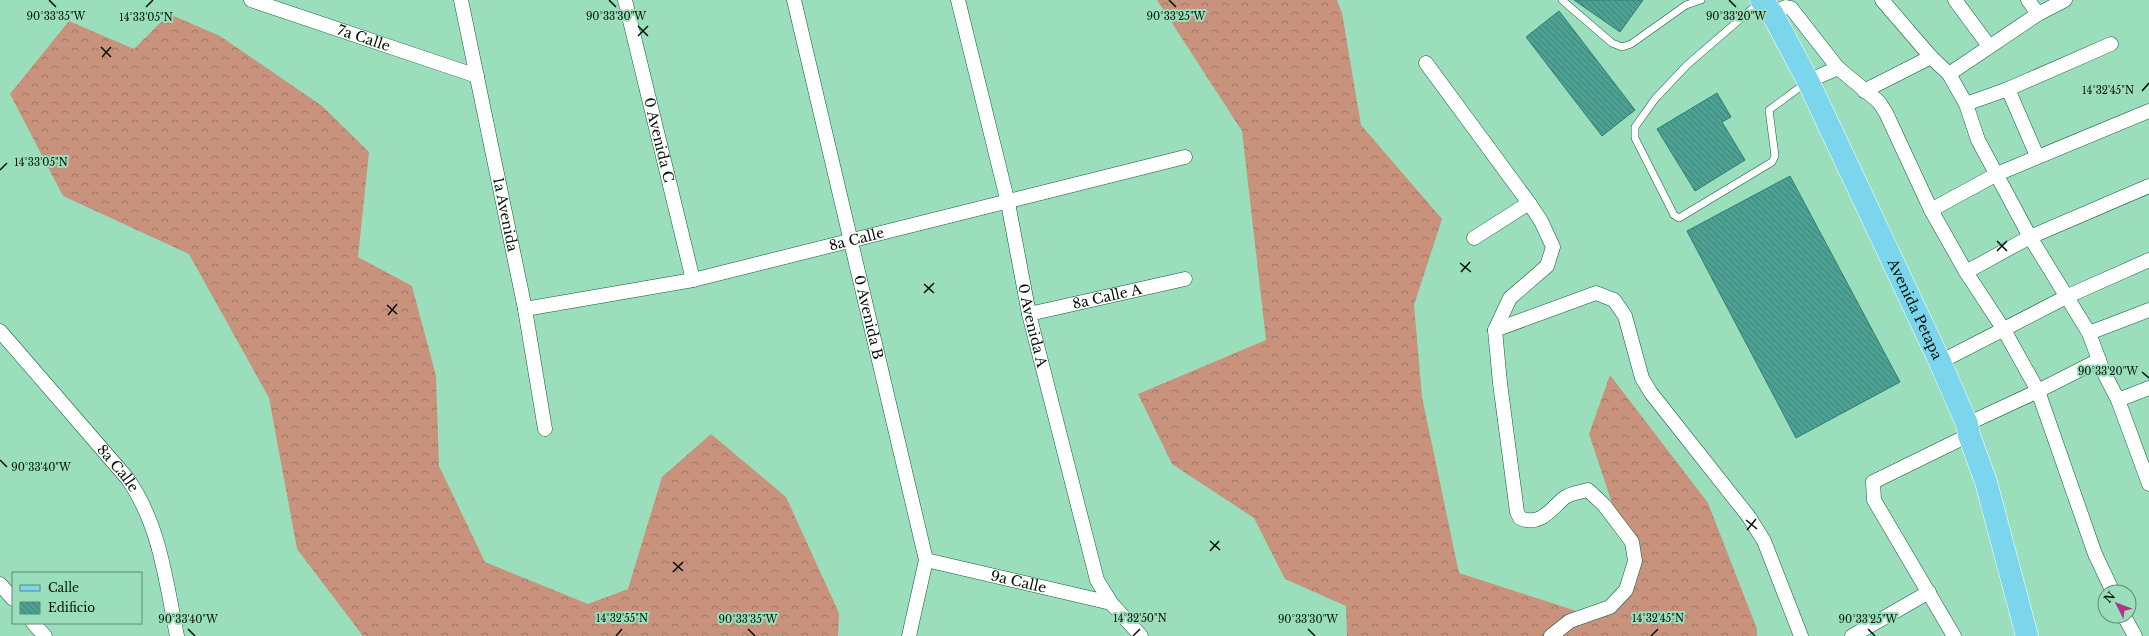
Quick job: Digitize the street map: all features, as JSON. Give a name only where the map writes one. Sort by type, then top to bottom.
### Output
[{"type":"main road","name":"Avenida Petapa","points":[[1765,4],[1808,81],[1940,362],[1968,429],[1986,482],[2027,636]]},
{"type":"street","name":"7a Calle","points":[[251,0],[477,76]]},
{"type":"street","name":"1a Avenida","points":[[460,0],[525,309],[545,429]]},
{"type":"street","name":"0 Avenida C","points":[[625,0],[693,280]]},
{"type":"street","name":"0 Avenida B","points":[[794,0],[926,560],[910,636]]},
{"type":"street","name":"0 Avenida A","points":[[958,0],[1008,202],[1029,314],[1097,580],[1110,603],[1141,636]]},
{"type":"street","points":[[1882,0],[1931,57],[1949,74],[1966,104],[1978,140],[2030,237],[2068,296],[2089,333],[2099,360],[2145,463],[2149,484]]},
{"type":"street","points":[[1955,0],[1989,46]]},
{"type":"street","points":[[2028,0],[2038,14]]},
{"type":"street","points":[[1949,74],[2038,14],[2065,0]]},
{"type":"street","points":[[1765,4],[1791,8],[1838,68],[1879,102],[1886,113],[1931,210],[1966,272],[2004,330],[2038,391],[2095,554],[2109,584]]},
{"type":"street","points":[[1966,104],[2008,89],[2111,44]]},
{"type":"street","points":[[1864,91],[1931,57]]},
{"type":"street","points":[[1426,64],[1529,203],[1541,221],[1553,248],[1551,260],[1548,266],[1510,298],[1496,330],[1500,383],[1517,512],[1520,518],[1527,521],[1537,520],[1551,512],[1565,497],[1588,490],[1604,506],[1632,542],[1635,560],[1626,590],[1610,607],[1570,621],[1551,636]]},
{"type":"street","points":[[1808,81],[1838,68]]},
{"type":"street","points":[[2008,89],[2037,156]]},
{"type":"street","points":[[1931,210],[1997,174],[2037,156],[2149,111]]},
{"type":"street","name":"8a Calle","points":[[525,309],[693,280],[1185,157]]},
{"type":"street","points":[[1966,272],[2030,237],[2149,186]]},
{"type":"street","points":[[1474,238],[1529,203]]},
{"type":"street","points":[[1940,362],[2068,296],[2149,260]]},
{"type":"street","name":"8a Calle A","points":[[1029,314],[1185,279]]},
{"type":"street","points":[[1496,330],[1596,293],[1614,300],[1625,316],[1642,378],[1651,393],[1749,517],[1764,541],[1801,636]]},
{"type":"street","points":[[2089,333],[2149,310]]},
{"type":"street","name":"8a Calle","points":[[0,331],[128,478],[138,494],[152,525],[177,636]]},
{"type":"street","points":[[1954,636],[1874,500],[1872,482],[2038,391],[2099,360]]},
{"type":"street","points":[[2118,400],[2149,388]]},
{"type":"street","name":"9a Calle","points":[[926,560],[1110,603]]},
{"type":"street","points":[[0,584],[12,598]]},
{"type":"street","points":[[1852,636],[1929,592]]},
{"type":"street","points":[[35,624],[44,636]]},
{"type":"street","points":[[2128,624],[2135,636]]},
{"type":"lane","points":[[1562,0],[1612,43],[1622,47],[1631,44],[1686,5],[1701,0]]},
{"type":"lane","points":[[1765,4],[1687,65],[1655,99],[1635,127],[1635,138],[1674,215],[1679,218],[1772,162],[1775,156],[1769,110],[1808,81]]},
{"type":"green space","points":[[1157,0],[1337,0],[1342,13],[1361,125],[1442,219],[1414,305],[1422,397],[1459,573],[1589,615],[1636,575],[1589,434],[1610,375],[1708,503],[1757,629],[1757,636],[1347,636],[1346,606],[1285,579],[1254,518],[1172,464],[1138,394],[1266,340],[1242,131]]},
{"type":"green space","points":[[169,14],[220,36],[322,106],[369,152],[358,257],[412,286],[436,376],[439,466],[485,562],[588,604],[628,589],[662,477],[711,434],[786,497],[839,613],[838,636],[363,636],[297,549],[269,398],[189,254],[63,196],[10,94],[69,21],[134,49]]},
{"type":"building","points":[[1574,0],[1643,0],[1620,32]]},
{"type":"building","points":[[1559,11],[1635,110],[1602,136],[1526,37]]},
{"type":"building","points":[[1717,93],[1731,117],[1722,122],[1745,160],[1695,191],[1657,129]]},
{"type":"building","points":[[1790,176],[1900,382],[1796,438],[1687,231]]}]
